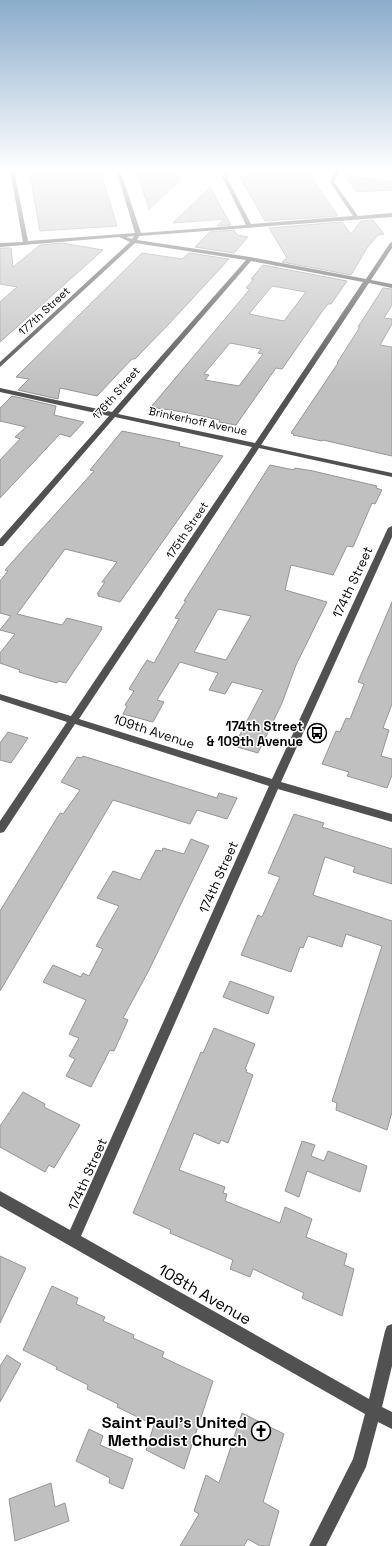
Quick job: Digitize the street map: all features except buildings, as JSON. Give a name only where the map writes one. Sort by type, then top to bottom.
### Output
[{"type":"street","points":[[0,245],[37,242]]},
{"type":"street","name":"177th Street","points":[[0,365],[133,242]]},
{"type":"street","points":[[141,242],[250,259],[392,286]]},
{"type":"street","name":"175th Street","points":[[0,829],[392,244]]},
{"type":"street","name":"176th Street","points":[[0,544],[250,259]]},
{"type":"street","name":"Brinkerhoff Avenue","points":[[0,390],[392,475]]},
{"type":"street","name":"174th Street","points":[[73,1239],[275,784],[392,528]]},
{"type":"street","name":"109th Avenue","points":[[0,697],[275,784],[392,818]]},
{"type":"street","name":"108th Avenue","points":[[0,1198],[392,1421]]},
{"type":"street","points":[[318,1546],[360,1461],[374,1411],[392,1331]]},
{"type":"place","name":"174th Street & 109th Avenue","points":[[317,733]]},
{"type":"place","name":"Saint Paul's United Methodist Church","points":[[261,1431]]}]
